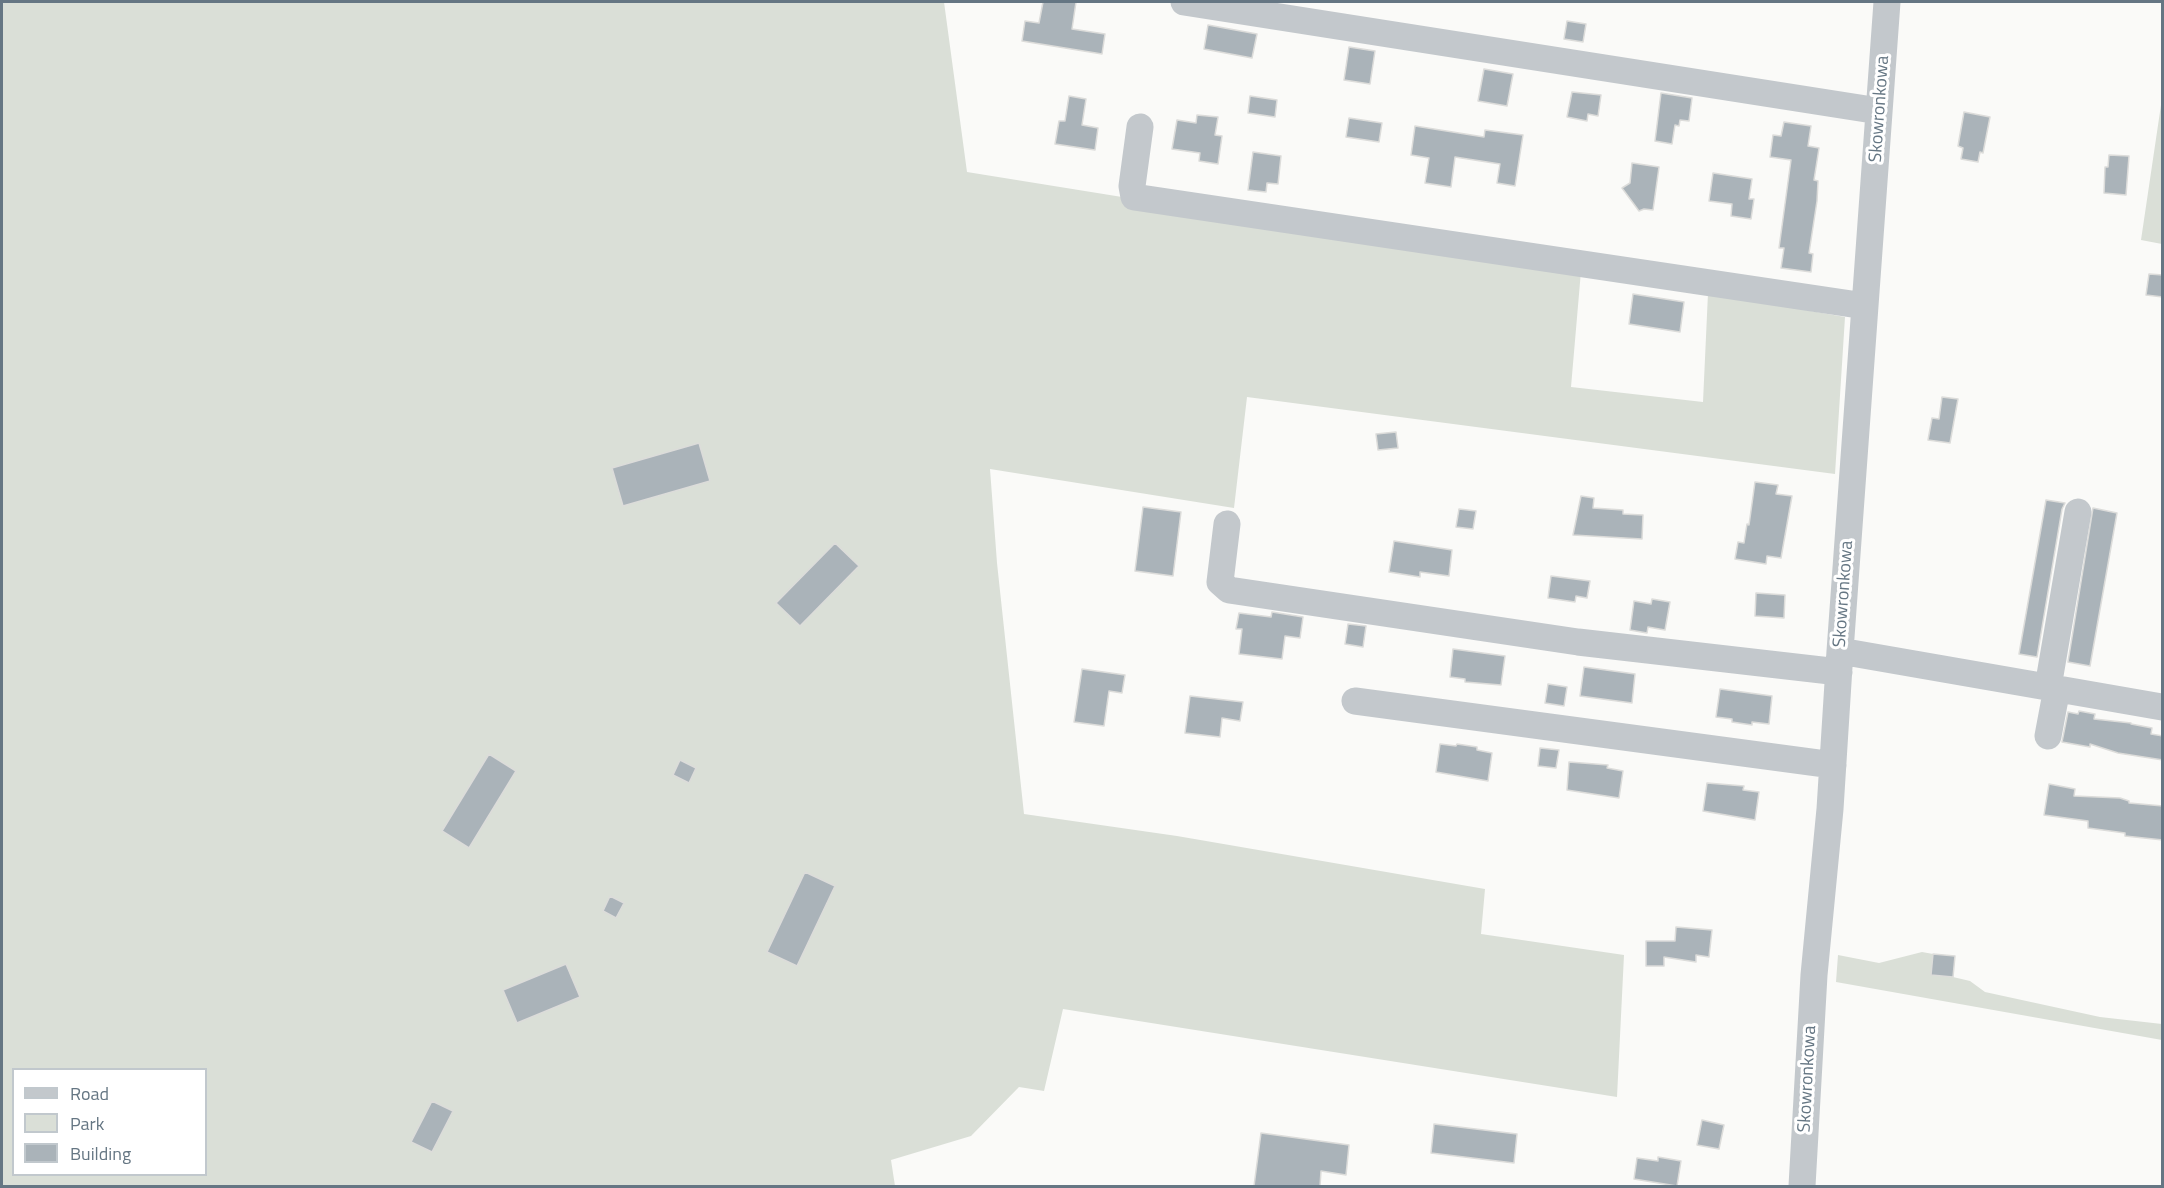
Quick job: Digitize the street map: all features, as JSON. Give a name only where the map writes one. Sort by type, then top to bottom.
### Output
[{"type":"street","points":[[1184,2],[1879,111]]},
{"type":"street","name":"Skowronkowa","points":[[1802,1186],[1814,975],[1833,765],[1887,2]]},
{"type":"street","points":[[1140,127],[1132,186],[1134,196],[1865,306]]},
{"type":"street","points":[[2049,736],[2052,687],[2078,512]]},
{"type":"street","points":[[1227,524],[1220,582],[1229,590],[1578,642],[1840,661],[2052,687],[2163,707]]},
{"type":"street","points":[[1355,701],[1833,765]]},
{"type":"green space","points":[[2,2],[944,2],[967,172],[1581,271],[1571,387],[1703,402],[1708,293],[1845,317],[1835,474],[1247,397],[1234,508],[990,469],[997,563],[1024,814],[1177,836],[1485,889],[1481,934],[1624,955],[1617,1097],[1063,1009],[1044,1091],[1019,1087],[971,1136],[891,1160],[895,1186],[2,1186]]},
{"type":"green space","points":[[2162,106],[2162,244],[2141,240]]},
{"type":"green space","points":[[1922,952],[1933,954],[1953,977],[1970,981],[1985,992],[2100,1017],[2162,1024],[2162,1040],[1836,982],[1838,955],[1879,963]]},
{"type":"building","points":[[1043,2],[1076,2],[1072,29],[1105,34],[1102,54],[1022,41],[1025,21],[1039,23]]},
{"type":"building","points":[[1567,21],[1586,24],[1583,42],[1564,39]]},
{"type":"building","points":[[1208,25],[1257,34],[1252,58],[1204,49]]},
{"type":"building","points":[[1349,47],[1375,51],[1370,84],[1344,80]]},
{"type":"building","points":[[1484,69],[1513,74],[1507,106],[1478,101]]},
{"type":"building","points":[[1572,92],[1601,95],[1598,116],[1588,114],[1587,121],[1567,117]]},
{"type":"building","points":[[1661,93],[1692,98],[1689,121],[1680,120],[1679,126],[1675,125],[1672,144],[1655,141]]},
{"type":"building","points":[[1069,96],[1086,99],[1082,125],[1098,128],[1095,150],[1055,144],[1059,121],[1065,121]]},
{"type":"building","points":[[1250,96],[1277,100],[1275,117],[1248,113]]},
{"type":"building","points":[[1964,112],[1990,117],[1983,153],[1980,152],[1978,162],[1961,159],[1963,148],[1958,146]]},
{"type":"building","points":[[1197,115],[1218,117],[1215,135],[1222,136],[1218,164],[1199,161],[1200,153],[1172,149],[1177,120],[1196,123]]},
{"type":"building","points":[[1349,118],[1382,123],[1379,142],[1346,137]]},
{"type":"building","points":[[1784,122],[1811,126],[1808,146],[1819,148],[1814,180],[1818,181],[1817,201],[1809,253],[1813,254],[1811,272],[1781,268],[1784,248],[1779,248],[1791,160],[1770,157],[1773,135],[1781,136]]},
{"type":"building","points":[[1415,126],[1484,137],[1485,130],[1523,135],[1515,186],[1497,183],[1500,164],[1455,157],[1451,187],[1425,183],[1429,158],[1411,155]]},
{"type":"building","points":[[1253,152],[1281,156],[1278,184],[1267,183],[1266,192],[1248,190]]},
{"type":"building","points":[[2109,155],[2129,156],[2126,195],[2104,193],[2105,167],[2108,167]]},
{"type":"building","points":[[1632,163],[1659,167],[1653,210],[1639,211],[1622,188],[1630,183]]},
{"type":"building","points":[[1713,173],[1752,179],[1749,199],[1754,199],[1751,219],[1731,216],[1732,204],[1709,201]]},
{"type":"building","points":[[2149,274],[2163,275],[2163,297],[2146,295]]},
{"type":"building","points":[[1633,294],[1684,302],[1680,332],[1629,324]]},
{"type":"building","points":[[1942,397],[1958,399],[1950,443],[1928,440],[1932,418],[1939,419]]},
{"type":"building","points":[[1396,432],[1398,448],[1378,450],[1376,434]]},
{"type":"building","points":[[699,443],[710,481],[623,506],[612,468]]},
{"type":"building","points":[[1755,482],[1778,485],[1776,494],[1792,496],[1781,558],[1767,556],[1766,564],[1735,559],[1738,542],[1744,543],[1747,524],[1749,525]]},
{"type":"building","points":[[1581,496],[1594,498],[1593,508],[1623,510],[1623,514],[1643,515],[1642,539],[1573,535]]},
{"type":"building","points":[[2046,500],[2065,503],[2062,509],[2037,657],[2019,654]]},
{"type":"building","points":[[1143,507],[1181,512],[1173,576],[1135,571]]},
{"type":"building","points":[[2093,508],[2117,513],[2090,666],[2068,662]]},
{"type":"building","points":[[1459,509],[1476,511],[1473,529],[1456,527]]},
{"type":"building","points":[[1394,541],[1452,550],[1449,576],[1420,572],[1420,577],[1389,572]]},
{"type":"building","points":[[835,543],[859,566],[800,626],[776,603]]},
{"type":"building","points":[[1551,576],[1590,581],[1587,598],[1576,596],[1575,602],[1548,598]]},
{"type":"building","points":[[1756,593],[1785,595],[1784,618],[1755,616]]},
{"type":"building","points":[[1652,599],[1670,602],[1665,630],[1648,627],[1647,633],[1630,630],[1634,601],[1651,604]]},
{"type":"building","points":[[1272,612],[1303,617],[1300,638],[1285,636],[1282,659],[1239,654],[1242,629],[1236,629],[1239,613],[1271,617]]},
{"type":"building","points":[[1348,624],[1366,626],[1363,647],[1345,644]]},
{"type":"building","points":[[1453,649],[1505,656],[1501,685],[1465,682],[1465,679],[1450,677]]},
{"type":"building","points":[[1584,667],[1635,674],[1632,703],[1580,696]]},
{"type":"building","points":[[1082,669],[1125,675],[1122,693],[1109,691],[1104,726],[1074,722]]},
{"type":"building","points":[[1548,684],[1567,687],[1564,706],[1545,703]]},
{"type":"building","points":[[1720,689],[1772,696],[1769,724],[1752,722],[1752,725],[1716,717]]},
{"type":"building","points":[[1190,696],[1243,702],[1240,721],[1222,718],[1220,737],[1185,733]]},
{"type":"building","points":[[2079,711],[2095,714],[2094,719],[2152,728],[2151,734],[2163,736],[2163,760],[2118,753],[2090,744],[2090,747],[2062,742],[2068,712],[2078,714]]},
{"type":"building","points":[[1440,744],[1477,747],[1477,750],[1492,753],[1488,781],[1436,772]]},
{"type":"building","points":[[1540,748],[1559,750],[1556,768],[1538,766]]},
{"type":"building","points":[[489,754],[516,771],[469,848],[442,831]]},
{"type":"building","points":[[680,760],[696,768],[689,783],[673,775]]},
{"type":"building","points":[[1569,762],[1608,765],[1607,768],[1623,771],[1619,798],[1567,790]]},
{"type":"building","points":[[1707,783],[1744,786],[1743,790],[1759,792],[1755,820],[1703,811]]},
{"type":"building","points":[[2049,784],[2075,789],[2074,796],[2120,798],[2129,803],[2163,806],[2163,840],[2125,836],[2125,833],[2088,828],[2088,821],[2044,815]]},
{"type":"building","points":[[805,872],[835,886],[797,966],[767,952]]},
{"type":"building","points":[[610,896],[624,903],[616,918],[603,911]]},
{"type":"building","points":[[1676,927],[1712,930],[1709,957],[1696,955],[1696,962],[1664,957],[1664,966],[1646,966],[1646,941],[1675,941]]},
{"type":"building","points":[[1933,954],[1955,956],[1953,977],[1931,975]]},
{"type":"building","points":[[566,964],[580,997],[517,1023],[503,990]]},
{"type":"building","points":[[432,1101],[453,1111],[432,1152],[411,1142]]},
{"type":"building","points":[[1702,1120],[1724,1125],[1719,1149],[1697,1145]]},
{"type":"building","points":[[1434,1124],[1517,1134],[1514,1163],[1431,1153]]},
{"type":"building","points":[[1261,1133],[1349,1145],[1346,1175],[1321,1171],[1320,1186],[1254,1186]]},
{"type":"building","points":[[1658,1157],[1681,1161],[1677,1186],[1634,1179],[1637,1158],[1658,1161]]}]
